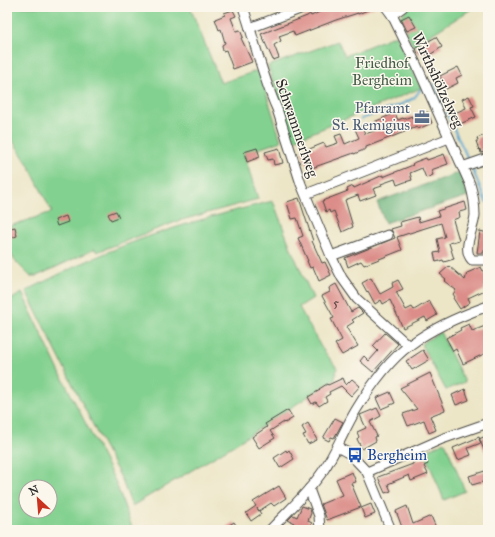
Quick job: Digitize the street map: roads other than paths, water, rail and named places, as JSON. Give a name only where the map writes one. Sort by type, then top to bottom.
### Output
[{"type":"street","name":"Schwammerlweg","points":[[243,7],[273,103],[277,109],[301,184],[331,256],[348,287],[357,299],[409,346]]},
{"type":"street","points":[[250,28],[304,7]]},
{"type":"street","name":"Wirthshölzelweg","points":[[386,7],[392,15],[470,184],[474,197],[475,216],[468,249],[470,258],[472,260],[488,260]]},
{"type":"street","points":[[392,15],[403,7]]},
{"type":"street","points":[[306,194],[449,138]]},
{"type":"street","points":[[462,167],[488,158]]},
{"type":"street","points":[[331,256],[388,234]]},
{"type":"street","points":[[270,530],[309,489],[323,471],[356,411],[372,386],[389,365],[409,346],[445,323],[488,306]]},
{"type":"street","points":[[367,472],[442,439],[488,423]]},
{"type":"street","points":[[337,447],[350,454],[367,472],[391,530]]},
{"type":"street","points":[[309,489],[319,516],[320,530]]},
{"type":"waterway","points":[[432,85],[434,84],[444,107]]},
{"type":"waterway","points":[[361,119],[400,105],[414,98],[421,89]]},
{"type":"waterway","points":[[446,112],[469,161]]},
{"type":"waterway","points":[[472,168],[486,202]]},
{"type":"place","name":"Pfarramt St. Remigius","points":[[422,117]]},
{"type":"place","name":"Bergheim","points":[[355,455]]},
{"type":"park label","name":"Friedhof Bergheim","points":[[382,72]]}]
